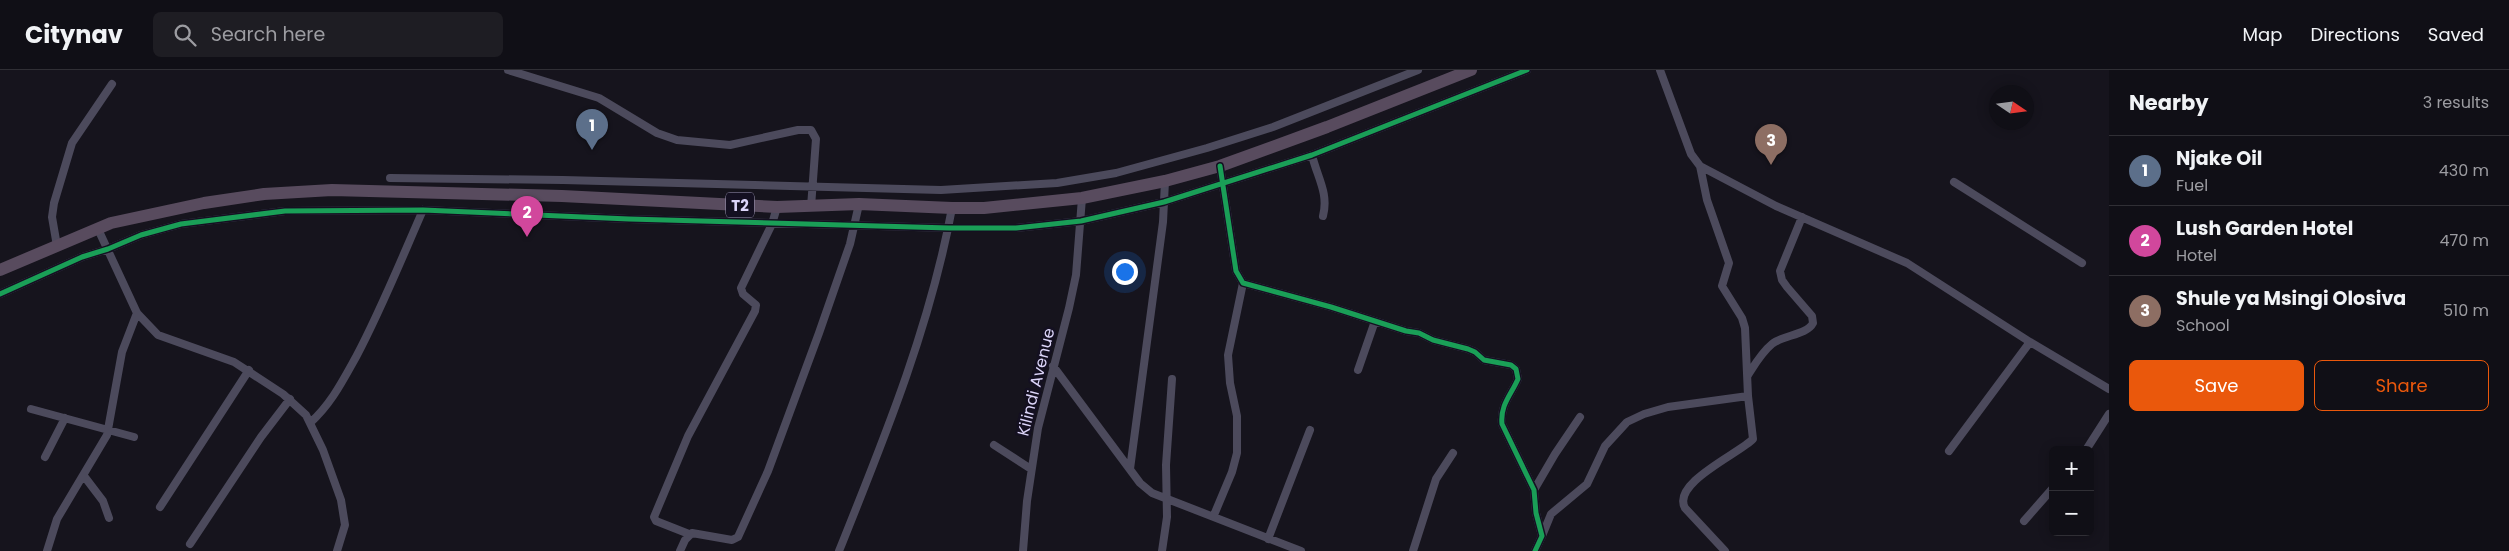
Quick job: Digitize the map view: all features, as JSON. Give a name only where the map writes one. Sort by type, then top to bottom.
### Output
[{"type":"highway","name":"T2","points":[[0,270],[111,223],[204,203],[264,194],[332,190],[547,195],[777,207],[859,204],[952,208],[984,208],[1082,198],[1165,181],[1220,166],[1327,127],[1471,70]]},
{"type":"street","points":[[508,70],[577,89],[604,100],[656,133],[677,140],[711,145],[730,145],[798,130],[811,130],[816,137],[811,207]]},
{"type":"street","points":[[390,178],[958,189],[1014,187],[1092,178],[1207,148],[1273,127],[1418,70]]},
{"type":"street","points":[[0,294],[82,257],[108,249],[141,235],[181,224],[285,211],[423,210],[772,224],[949,228],[1016,228],[1081,221],[1164,202],[1312,155],[1527,70]]},
{"type":"street","points":[[1660,70],[1691,154],[1700,166],[1763,200],[1907,263],[2030,342],[2109,389]]},
{"type":"street","points":[[57,246],[52,217],[54,203],[72,143],[112,84]]},
{"type":"street","points":[[1312,155],[1325,192],[1326,205],[1323,216]]},
{"type":"street","points":[[1220,166],[1236,271],[1243,282],[1406,331],[1420,332],[1433,340],[1475,352],[1484,360],[1511,365],[1516,369],[1518,379],[1502,408],[1502,424],[1534,490],[1536,513],[1542,536]]},
{"type":"street","points":[[1700,166],[1707,200],[1729,263],[1722,286],[1742,318],[1745,328],[1752,440],[1726,457],[1697,480],[1686,491],[1683,499],[1686,508],[1725,551]]},
{"type":"street","points":[[1130,469],[1164,202],[1165,181]]},
{"type":"street","points":[[1954,182],[2082,263]]},
{"type":"street","name":"Kilindi Avenue","points":[[1023,551],[1031,469],[1038,428],[1069,308],[1079,250],[1082,198]]},
{"type":"street","points":[[777,207],[772,224],[741,288],[743,294],[756,305],[755,311],[688,436],[654,517],[656,521],[689,534],[732,540],[738,536],[768,470],[834,292],[855,226],[859,204]]},
{"type":"street","points":[[840,551],[909,369],[939,271],[952,208]]},
{"type":"street","points":[[310,423],[324,410],[337,391],[374,322],[423,210]]},
{"type":"street","points":[[1748,375],[1771,344],[1785,336],[1809,329],[1813,323],[1812,316],[1782,280],[1780,270],[1802,217]]},
{"type":"street","points":[[98,228],[137,312],[158,335],[210,352],[249,370],[290,399],[310,423],[329,465],[343,512],[345,529],[337,551]]},
{"type":"street","points":[[1214,516],[1232,472],[1237,454],[1238,416],[1230,383],[1228,355],[1243,282]]},
{"type":"street","points":[[47,551],[57,519],[84,476],[108,432],[122,352],[137,312]]},
{"type":"street","points":[[1358,370],[1375,321]]},
{"type":"street","points":[[1949,451],[2030,342]]},
{"type":"street","points":[[1053,366],[1130,469],[1152,493],[1301,551]]},
{"type":"street","points":[[160,507],[249,370]]},
{"type":"street","points":[[1162,551],[1167,517],[1166,498],[1172,379]]},
{"type":"street","points":[[1535,551],[1551,514],[1587,484],[1605,446],[1627,422],[1644,414],[1668,407],[1748,396]]},
{"type":"street","points":[[190,544],[261,437],[290,399]]},
{"type":"street","points":[[31,409],[108,432],[134,437]]},
{"type":"street","points":[[2089,446],[2109,414]]},
{"type":"street","points":[[1534,490],[1580,417]]},
{"type":"street","points":[[45,457],[65,418]]},
{"type":"street","points":[[1268,539],[1310,430]]},
{"type":"street","points":[[994,445],[1031,469]]},
{"type":"street","points":[[1413,551],[1436,479],[1454,453]]},
{"type":"street","points":[[84,476],[103,501],[109,518]]},
{"type":"street","points":[[2024,521],[2050,491]]},
{"type":"street","points":[[680,551],[689,534]]},
{"type":"cycle path","points":[[0,294],[82,257],[108,249],[141,235],[181,224],[285,211],[423,210],[629,219],[949,228],[1016,228],[1081,221],[1164,202],[1312,155],[1527,70]]},
{"type":"cycle path","points":[[1220,166],[1236,271],[1243,283],[1331,307],[1406,331],[1419,333],[1433,340],[1468,349],[1484,360],[1511,365],[1516,369],[1518,379],[1504,406],[1502,424],[1534,490],[1536,513],[1542,536],[1535,551]]},
{"type":"place","name":"Njake Oil","points":[[592,150]]},
{"type":"place","name":"Shule ya Msingi Olosiva","points":[[1771,165]]},
{"type":"place","name":"Lush Garden Hotel","points":[[527,237]]}]
